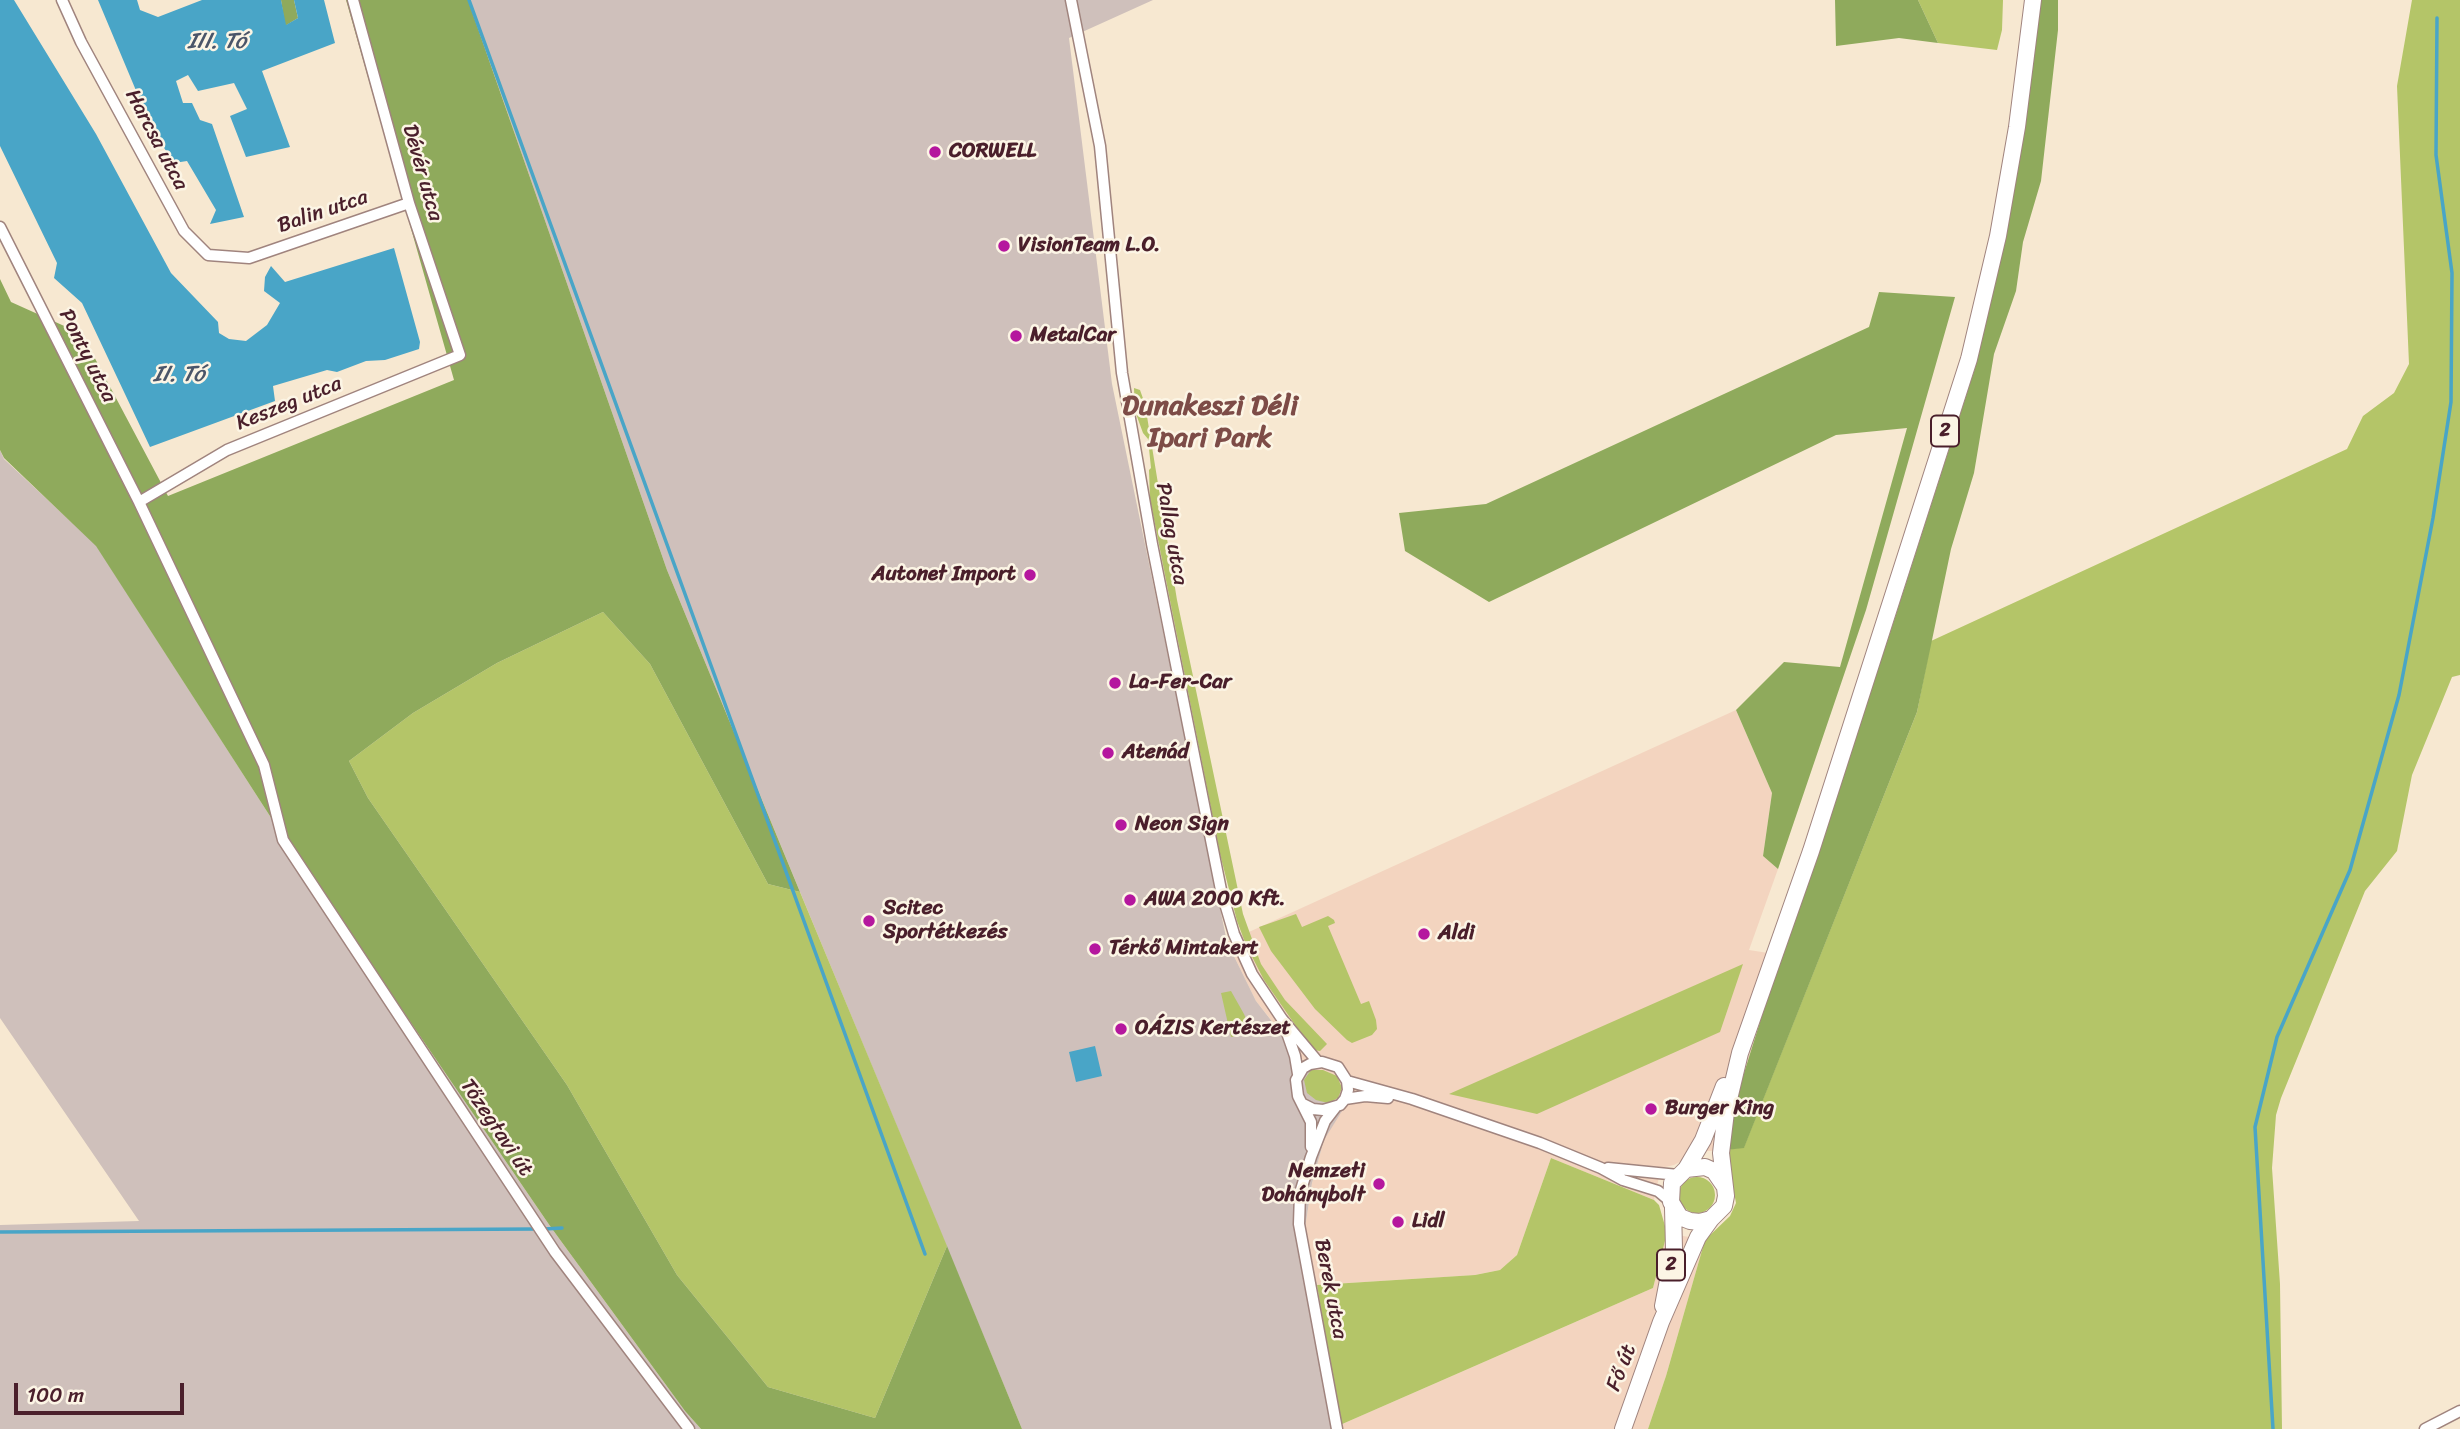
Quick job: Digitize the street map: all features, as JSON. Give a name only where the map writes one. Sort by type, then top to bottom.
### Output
[{"type":"main road","name":"2","points":[[1740,1053],[1722,1088],[1703,1140],[1670,1192],[1672,1205],[1680,1217],[1690,1221],[1711,1219],[1724,1206],[1721,1153],[1740,1053],[1811,850],[1969,359],[2003,209],[2017,127],[2033,0]]},
{"type":"main road","points":[[1682,1172],[1695,1167],[1714,1171],[1725,1187]]},
{"type":"main road","name":"Fő út","points":[[1661,1322],[1674,1249],[1672,1205]]},
{"type":"main road","name":"Fő út","points":[[1623,1429],[1661,1322],[1698,1237],[1711,1219]]},
{"type":"street","name":"Harcsa utca","points":[[62,0],[81,42],[184,232],[208,256],[249,258]]},
{"type":"street","name":"Dévér utca","points":[[353,0],[409,203],[460,355]]},
{"type":"street","name":"Pallag utca","points":[[1071,0],[1100,146],[1122,373],[1152,544],[1221,890],[1234,934],[1252,974],[1282,1019],[1318,1062]]},
{"type":"street","name":"Balin utca","points":[[249,258],[409,203]]},
{"type":"street","name":"Ponty utca","points":[[0,227],[139,502],[264,765],[283,840]]},
{"type":"street","name":"Keszeg utca","points":[[139,502],[227,450],[460,355]]},
{"type":"street","name":"Tőzegtavi út","points":[[283,840],[555,1252],[690,1429]]},
{"type":"street","name":"Pallag utca","points":[[1282,1019],[1295,1056],[1298,1074]]},
{"type":"street","points":[[1345,1099],[1347,1081],[1338,1067],[1318,1062],[1303,1068],[1298,1074],[1296,1087],[1303,1104],[1313,1109],[1335,1108],[1345,1099],[1366,1096],[1412,1099]]},
{"type":"street","points":[[1347,1081],[1483,1122],[1601,1168],[1623,1180],[1658,1191],[1672,1205]]},
{"type":"street","name":"Berek utca","points":[[1303,1104],[1311,1122],[1311,1157]]},
{"type":"street","name":"Berek utca","points":[[1335,1108],[1325,1121],[1311,1157],[1300,1193],[1298,1224],[1338,1429]]},
{"type":"street","points":[[1601,1168],[1682,1172]]},
{"type":"street","points":[[2425,1429],[2460,1411]]},
{"type":"shaded area","points":[[468,0],[1153,0],[1069,38],[1112,384],[1227,942],[1256,1001],[1342,1111],[1324,1140],[1312,1183],[1305,1228],[1341,1429],[1022,1429],[667,570]]},
{"type":"shaded area","points":[[0,450],[4,459],[96,545],[277,827],[550,1226],[701,1429],[0,1429],[0,1225],[139,1221],[0,1018]]},
{"type":"shaded area","points":[[1736,710],[1772,793],[1763,856],[1778,869],[1749,950],[1781,955],[1733,1112],[1726,1150],[1690,1152],[1687,1158],[1661,1168],[1654,1200],[1551,1158],[1517,1255],[1500,1270],[1475,1275],[1317,1285],[1305,1228],[1312,1183],[1324,1140],[1331,1126],[1324,1086],[1256,1001],[1227,942]]},
{"type":"shaded area","points":[[1667,1233],[1705,1240],[1648,1429],[1341,1429],[1340,1425],[1653,1288]]},
{"type":"green space","points":[[281,0],[294,0],[298,18],[285,26]]},
{"type":"green space","points":[[346,0],[468,0],[667,570],[800,892],[768,884],[650,664],[603,612],[497,663],[413,713],[349,761],[368,798],[567,1085],[677,1275],[768,1387],[875,1418],[947,1246],[1022,1429],[701,1429],[550,1226],[277,827],[96,546],[4,458],[0,450],[0,279],[11,302],[82,334],[168,496],[454,380]]},
{"type":"green space","points":[[1835,0],[1918,0],[1938,43],[1899,38],[1836,46]]},
{"type":"green space","points":[[1918,0],[2003,0],[2002,30],[1997,50],[1938,43]]},
{"type":"green space","points":[[2041,0],[2058,0],[2058,30],[2041,181],[2023,242],[2016,291],[1994,354],[1974,473],[1951,549],[1917,712],[1744,1148],[1726,1150],[1744,1073],[1781,955],[1890,633],[1975,368],[2022,131]]},
{"type":"green space","points":[[2412,0],[2460,0],[2460,675],[2452,677],[2412,775],[2397,851],[2365,891],[2276,1115],[2272,1168],[2280,1284],[2282,1429],[1648,1429],[1705,1240],[1730,1216],[1736,1203],[1726,1150],[1744,1147],[1917,712],[1931,641],[2347,449],[2363,416],[2394,393],[2409,364],[2397,86]]},
{"type":"green space","points":[[1879,292],[1955,297],[1866,610],[1778,869],[1763,856],[1772,793],[1736,710],[1784,662],[1840,667],[1907,428],[1836,435],[1489,602],[1405,551],[1399,513],[1486,504],[1869,327]]},
{"type":"green space","points":[[1134,388],[1140,390],[1145,404],[1177,600],[1243,914],[1261,964],[1285,1000],[1327,1044],[1320,1051],[1314,1050],[1307,1042],[1264,980],[1237,921],[1220,854],[1150,499],[1148,439],[1135,411]]},
{"type":"green space","points":[[603,612],[650,664],[768,884],[800,892],[947,1246],[875,1418],[768,1387],[677,1275],[567,1085],[368,798],[349,761],[413,713],[497,663]]},
{"type":"green space","points":[[1296,914],[1302,927],[1328,916],[1334,920],[1335,923],[1328,926],[1361,1004],[1369,1001],[1376,1020],[1377,1029],[1372,1035],[1352,1043],[1347,1040],[1315,1009],[1271,951],[1259,927]]},
{"type":"green space","points":[[1743,964],[1720,1032],[1537,1114],[1449,1094]]},
{"type":"green space","points":[[1231,991],[1252,1033],[1231,1037],[1221,993]]},
{"type":"green space","points":[[1311,1070],[1323,1070],[1337,1076],[1342,1088],[1338,1098],[1328,1103],[1316,1100],[1307,1093],[1304,1080]]},
{"type":"green space","points":[[1551,1158],[1654,1200],[1659,1205],[1667,1233],[1653,1288],[1340,1425],[1317,1285],[1475,1275],[1500,1270],[1517,1255]]},
{"type":"green space","points":[[1697,1177],[1710,1182],[1715,1195],[1710,1208],[1697,1213],[1684,1208],[1679,1195],[1684,1182]]},
{"type":"water","name":"II. Tó","points":[[0,0],[14,0],[96,134],[171,273],[218,322],[219,333],[229,339],[246,341],[267,325],[280,303],[264,291],[265,277],[271,266],[285,282],[394,248],[420,342],[419,349],[385,360],[366,361],[337,372],[327,370],[273,386],[275,401],[150,447],[82,303],[54,278],[57,263],[0,146]]},
{"type":"water","name":"III. Tó","points":[[98,0],[137,0],[140,10],[158,17],[202,0],[281,0],[286,25],[298,18],[294,0],[324,0],[335,43],[262,71],[290,147],[246,157],[230,116],[247,109],[234,83],[198,91],[188,75],[176,81],[183,103],[192,103],[200,120],[212,124],[244,217],[210,224],[216,210],[187,161],[174,163],[153,131]]},
{"type":"water","points":[[1095,1046],[1102,1076],[1076,1082],[1069,1052]]},
{"type":"waterway","points":[[469,0],[925,1254]]},
{"type":"waterway","points":[[2273,1429],[2255,1127],[2277,1037],[2350,870],[2399,695],[2433,518],[2451,402],[2452,273],[2436,155],[2437,18]]},
{"type":"waterway","points":[[545,1229],[562,1228]]},
{"type":"waterway","points":[[0,1232],[537,1229]]},
{"type":"place","name":"CORWELL","points":[[935,152]]},
{"type":"place","name":"VisionTeam L.O.","points":[[1004,246]]},
{"type":"place","name":"MetalCar","points":[[1016,336]]},
{"type":"place","name":"Autonet Import","points":[[1030,575]]},
{"type":"place","name":"La-Fer-Car","points":[[1115,683]]},
{"type":"place","name":"Atenád","points":[[1108,753]]},
{"type":"place","name":"Neon Sign","points":[[1121,825]]},
{"type":"place","name":"AWA 2000 Kft.","points":[[1130,900]]},
{"type":"place","name":"Scitec Sportétkezés","points":[[869,921]]},
{"type":"place","name":"Aldi","points":[[1424,934]]},
{"type":"place","name":"Térkő Mintakert","points":[[1095,949]]},
{"type":"place","name":"OÁZIS Kertészet","points":[[1121,1029]]},
{"type":"place","name":"Burger King","points":[[1651,1109]]},
{"type":"place","name":"Nemzeti Dohánybolt","points":[[1379,1184]]},
{"type":"place","name":"Lidl","points":[[1398,1222]]},
{"type":"district","name":"Dunakeszi Déli Ipari Park","points":[[1210,423]]}]
